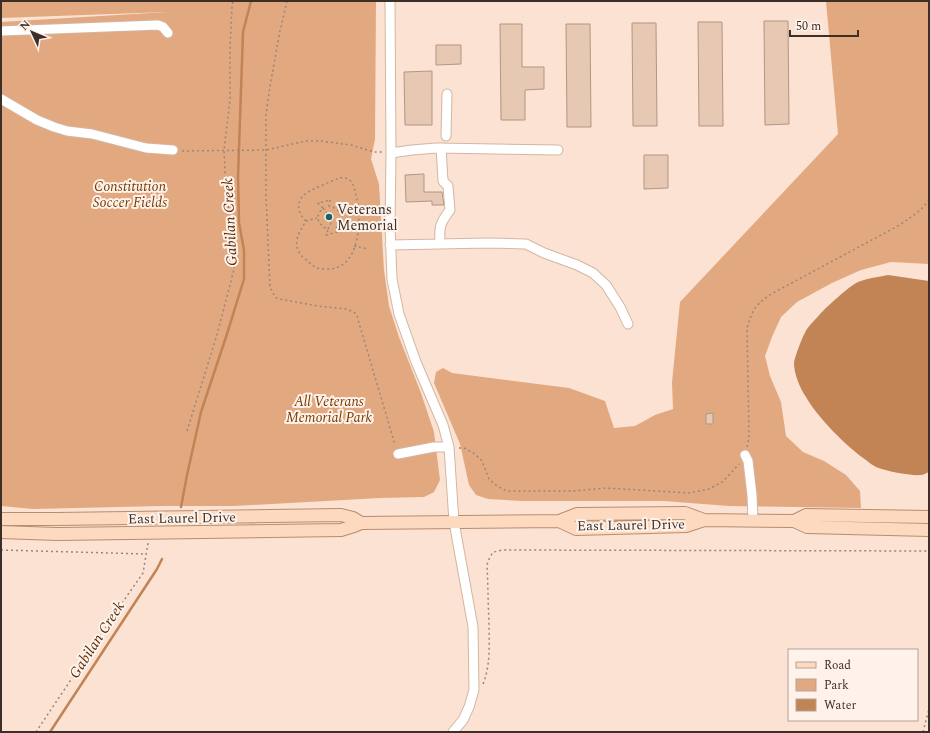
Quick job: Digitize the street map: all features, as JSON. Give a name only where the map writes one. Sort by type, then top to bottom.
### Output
[{"type":"main road","name":"East Laurel Drive","points":[[1,532],[57,534],[341,530],[361,523],[559,521],[577,514],[685,514],[704,520],[794,521],[807,527],[929,530]]},
{"type":"main road","name":"East Laurel Drive","points":[[1,519],[341,515],[354,518],[361,523]]},
{"type":"main road","name":"East Laurel Drive","points":[[794,521],[806,515],[929,517]]},
{"type":"street","points":[[390,1],[390,245],[392,279],[399,314],[416,362],[443,426],[449,447],[454,522],[473,627],[474,690],[463,720],[453,732]]},
{"type":"street","points":[[1,31],[158,25],[168,33]]},
{"type":"street","points":[[446,136],[447,94]]},
{"type":"street","points":[[1,99],[38,120],[66,131],[92,134],[146,148],[173,150]]},
{"type":"street","points":[[442,148],[450,137],[446,136]]},
{"type":"street","points":[[440,243],[439,230],[443,219],[450,210],[448,186],[443,181],[442,148],[440,137],[446,136]]},
{"type":"street","points":[[391,153],[442,148],[558,150]]},
{"type":"street","points":[[390,245],[440,243],[526,244],[593,273],[606,285],[620,307],[628,324]]},
{"type":"street","points":[[398,454],[434,447],[449,447]]},
{"type":"street","points":[[745,455],[748,461],[752,495],[752,520]]},
{"type":"path","points":[[187,431],[220,323],[234,269],[234,247],[226,191],[224,150],[230,100],[230,48],[233,1]]},
{"type":"path","points":[[287,1],[280,31],[266,116],[266,195],[270,287],[275,297],[279,299],[346,309],[354,312],[357,316],[398,454]]},
{"type":"path","points":[[173,150],[266,150],[306,141],[321,141],[351,145],[374,152],[391,153]]},
{"type":"path","points":[[306,221],[300,214],[299,204],[306,193],[343,177],[347,178],[352,183],[359,211],[358,234],[353,252],[349,259],[341,266],[330,269],[316,268],[298,252],[296,240],[298,235],[306,221],[317,218]]},
{"type":"path","points":[[330,200],[329,206],[336,208],[341,217],[341,220],[336,227],[341,231],[326,235],[331,223],[323,208],[318,203],[330,200]]},
{"type":"path","points":[[449,447],[464,448],[475,454],[482,461],[489,479],[497,486],[507,491],[573,491],[606,488],[690,493],[709,489],[722,482],[739,464],[745,455],[749,437],[748,328],[751,315],[759,302],[773,292],[896,227],[914,216],[929,200]]},
{"type":"path","points":[[323,208],[317,218],[318,222],[328,230]]},
{"type":"path","points":[[354,246],[368,248]]},
{"type":"path","points":[[36,732],[144,573],[149,532]]},
{"type":"path","points":[[1,550],[146,554]]},
{"type":"path","points":[[481,689],[487,674],[489,661],[487,565],[490,556],[496,551],[929,551]]},
{"type":"path","points":[[923,732],[929,709]]},
{"type":"green space","name":"Constitution Soccer Fields","points":[[1,1],[376,1],[375,139],[371,159],[379,184],[384,270],[389,306],[434,432],[440,480],[434,492],[424,497],[234,506],[33,509],[1,506],[1,22],[167,12],[1,18]]},
{"type":"green space","points":[[826,1],[929,1],[929,264],[891,262],[861,270],[832,283],[797,302],[781,317],[765,356],[770,376],[781,402],[786,436],[803,452],[824,461],[846,475],[860,491],[861,508],[729,506],[664,501],[522,501],[488,499],[476,495],[469,485],[460,444],[434,383],[436,372],[443,368],[452,373],[569,388],[605,401],[614,428],[635,426],[655,415],[673,409],[672,382],[680,302],[838,134]]},
{"type":"water","points":[[888,275],[929,281],[929,472],[922,475],[898,473],[876,467],[850,447],[833,431],[811,405],[800,385],[794,367],[796,356],[805,332],[824,310],[854,284]]},
{"type":"building","points":[[764,21],[788,21],[789,124],[765,125]]},
{"type":"building","points":[[698,22],[722,22],[723,126],[699,126]]},
{"type":"building","points":[[632,23],[656,23],[657,126],[633,126]]},
{"type":"building","points":[[500,24],[522,24],[522,67],[544,67],[544,89],[525,90],[525,120],[501,120]]},
{"type":"building","points":[[566,24],[590,24],[591,127],[567,127]]},
{"type":"building","points":[[436,45],[461,45],[461,64],[436,65]]},
{"type":"building","points":[[432,71],[432,125],[405,125],[404,72]]},
{"type":"building","points":[[644,155],[668,155],[668,188],[644,189]]},
{"type":"building","points":[[424,174],[424,192],[442,192],[444,205],[432,205],[432,201],[406,202],[405,175]]},
{"type":"building","points":[[713,413],[713,424],[706,424],[706,414]]},
{"type":"waterway","name":"Gabilan Creek","points":[[181,507],[201,412],[244,279],[244,250],[239,223],[238,177],[243,32],[251,1]]},
{"type":"waterway","name":"Gabilan Creek","points":[[50,732],[157,569],[162,559]]},
{"type":"place","name":"Veterans Memorial","points":[[329,217]]},
{"type":"park label","name":"All Veterans Memorial Park","points":[[329,410]]}]
